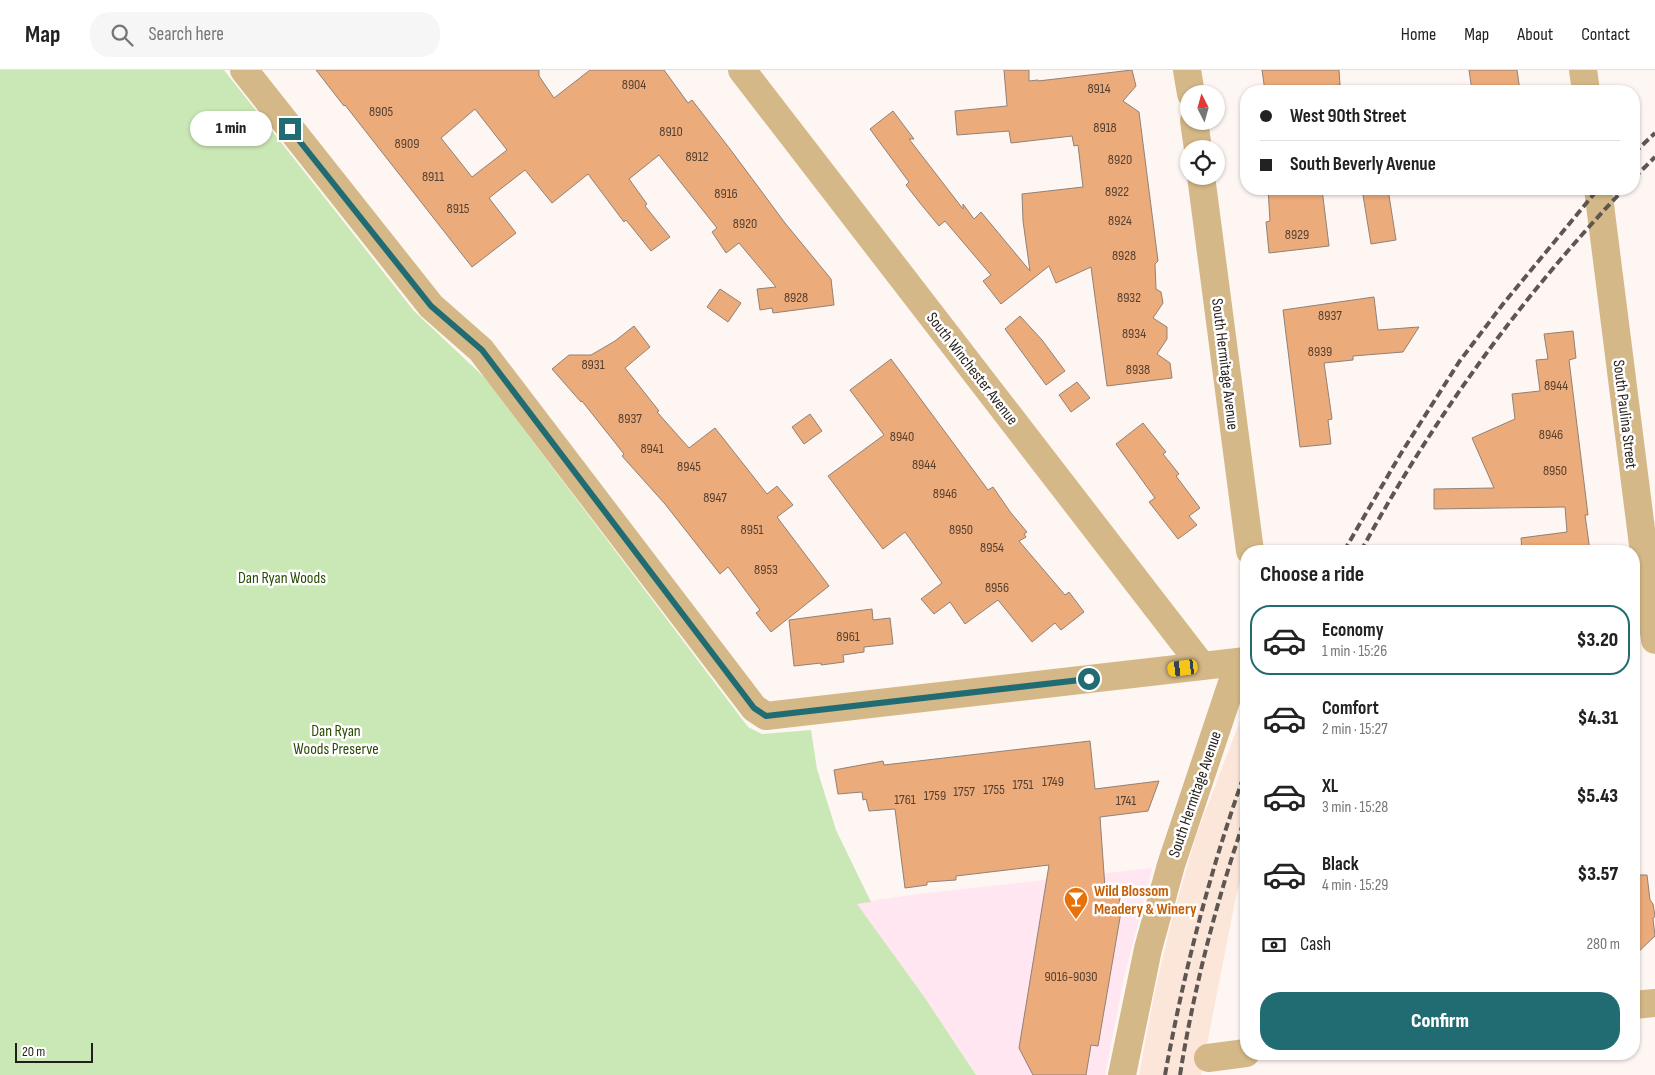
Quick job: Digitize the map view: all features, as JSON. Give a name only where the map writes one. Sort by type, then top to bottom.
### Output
[{"type":"street","points":[[244,70],[431,306],[482,350],[754,708],[766,716],[1240,661]]},
{"type":"street","name":"South Winchester Avenue","points":[[742,70],[1202,666]]},
{"type":"street","points":[[1188,70],[1189,85]]},
{"type":"street","points":[[1583,70],[1585,85]]},
{"type":"street","name":"South Hermitage Avenue","points":[[1202,185],[1249,545]]},
{"type":"street","name":"South Paulina Street","points":[[1599,195],[1639,545]]},
{"type":"street","name":"South Paulina Street","points":[[1640,551],[1647,611],[1655,640]]},
{"type":"street","name":"South Hermitage Avenue","points":[[1122,1075],[1148,949],[1171,865],[1240,670]]},
{"type":"street","points":[[1640,1004],[1655,1003]]},
{"type":"street","points":[[1208,1058],[1240,1054]]},
{"type":"shaded area","points":[[1240,721],[1240,883],[1201,1075],[1139,1075],[1155,990],[1173,915],[1196,836]]},
{"type":"shaded area","points":[[1152,868],[1124,978],[1105,1075],[976,1075],[925,998],[856,903],[918,894]]},
{"type":"green space","name":"Dan Ryan Woods","points":[[0,70],[224,70],[414,311],[485,378],[748,727],[762,734],[811,730],[817,769],[836,830],[871,902],[857,904],[925,998],[976,1075],[0,1075]]},
{"type":"building","points":[[316,70],[539,70],[539,76],[554,98],[590,70],[664,70],[688,103],[692,100],[785,223],[831,279],[834,305],[773,313],[772,308],[760,310],[757,289],[776,287],[739,243],[726,253],[712,232],[717,228],[659,155],[629,179],[647,204],[645,206],[670,237],[651,251],[626,220],[624,222],[588,174],[552,203],[525,170],[489,198],[516,233],[472,267]],"holes":[[[475,109],[507,150],[472,177],[441,138]]]},
{"type":"building","points":[[1004,70],[1029,70],[1029,81],[1038,81],[1132,70],[1136,86],[1123,101],[1139,112],[1158,261],[1155,264],[1156,289],[1161,292],[1163,303],[1153,318],[1167,327],[1167,339],[1157,354],[1170,363],[1172,378],[1107,386],[1091,267],[1056,283],[1049,266],[1001,304],[983,281],[991,275],[945,221],[939,226],[906,185],[909,182],[870,129],[893,111],[914,139],[909,139],[963,209],[963,204],[974,219],[981,212],[1030,271],[1023,221],[1022,194],[1083,187],[1078,145],[1074,146],[1072,136],[1011,143],[1009,131],[957,135],[955,111],[1007,106]]},
{"type":"building","points":[[1262,70],[1339,70],[1340,85],[1264,85]]},
{"type":"building","points":[[1469,70],[1517,70],[1519,85],[1471,85]]},
{"type":"building","points":[[1268,195],[1323,195],[1329,246],[1269,253],[1266,222],[1270,221]]},
{"type":"building","points":[[1363,195],[1389,195],[1396,240],[1371,244]]},
{"type":"building","points":[[720,289],[741,303],[728,322],[707,307]]},
{"type":"building","points":[[1374,297],[1378,330],[1419,327],[1403,352],[1353,356],[1353,360],[1324,363],[1332,419],[1328,420],[1331,444],[1300,447],[1283,310]]},
{"type":"building","points":[[1020,316],[1042,340],[1065,371],[1046,385],[1005,329]]},
{"type":"building","points":[[634,326],[650,347],[625,368],[659,411],[657,412],[689,448],[715,428],[767,494],[777,486],[793,505],[777,517],[829,586],[771,632],[756,613],[760,610],[728,567],[720,574],[665,504],[622,456],[624,454],[582,401],[552,369],[569,355],[591,355],[615,341]]},
{"type":"building","points":[[1573,331],[1576,358],[1569,360],[1588,515],[1585,515],[1589,545],[1522,545],[1521,538],[1567,532],[1565,507],[1434,509],[1434,489],[1494,488],[1472,438],[1515,419],[1512,394],[1540,391],[1536,360],[1548,359],[1544,334]]},
{"type":"building","points":[[891,359],[988,490],[993,487],[1027,532],[1024,534],[1026,537],[1019,541],[1065,595],[1069,592],[1084,612],[1061,630],[1055,623],[1032,642],[998,600],[965,624],[950,602],[934,614],[921,599],[942,583],[905,532],[883,549],[828,476],[884,435],[850,390]]},
{"type":"building","points":[[1077,382],[1090,398],[1071,412],[1059,395]]},
{"type":"building","points":[[810,414],[822,431],[804,444],[792,427]]},
{"type":"building","points":[[1143,423],[1166,452],[1163,454],[1179,474],[1176,476],[1200,508],[1189,516],[1197,525],[1178,539],[1149,502],[1155,498],[1116,444]]},
{"type":"building","points":[[872,609],[873,620],[890,618],[893,644],[864,647],[864,652],[843,655],[844,662],[794,666],[789,620]]},
{"type":"building","points":[[1090,741],[1095,789],[1159,781],[1148,811],[1100,817],[1105,888],[1121,890],[1119,905],[1122,906],[1098,1046],[1091,1045],[1086,1075],[1033,1075],[1019,1048],[1049,865],[956,876],[956,880],[927,882],[927,885],[905,888],[895,809],[869,811],[866,799],[863,800],[862,792],[838,794],[834,770],[883,761],[884,765]]},
{"type":"building","points":[[1640,875],[1647,875],[1650,900],[1653,904],[1655,916],[1653,919],[1655,936],[1640,950]]},
{"type":"railway","points":[[1640,147],[1655,133]]},
{"type":"railway","points":[[1640,172],[1655,157]]},
{"type":"railway","points":[[1348,545],[1400,455],[1459,362],[1503,304],[1593,195]]},
{"type":"railway","points":[[1364,545],[1418,454],[1480,361],[1549,273],[1618,195]]},
{"type":"railway","points":[[1165,1075],[1189,959],[1221,845],[1240,788]]},
{"type":"railway","points":[[1180,1075],[1199,976],[1225,879],[1240,833]]},
{"type":"place","name":"Wild Blossom Meadery & Winery","points":[[1076,920]]},
{"type":"route","points":[[290,129],[431,306],[482,350],[754,708],[766,716],[1089,679]]},
{"type":"park label","name":"Dan Ryan Woods Preserve","points":[[336,739]]}]
